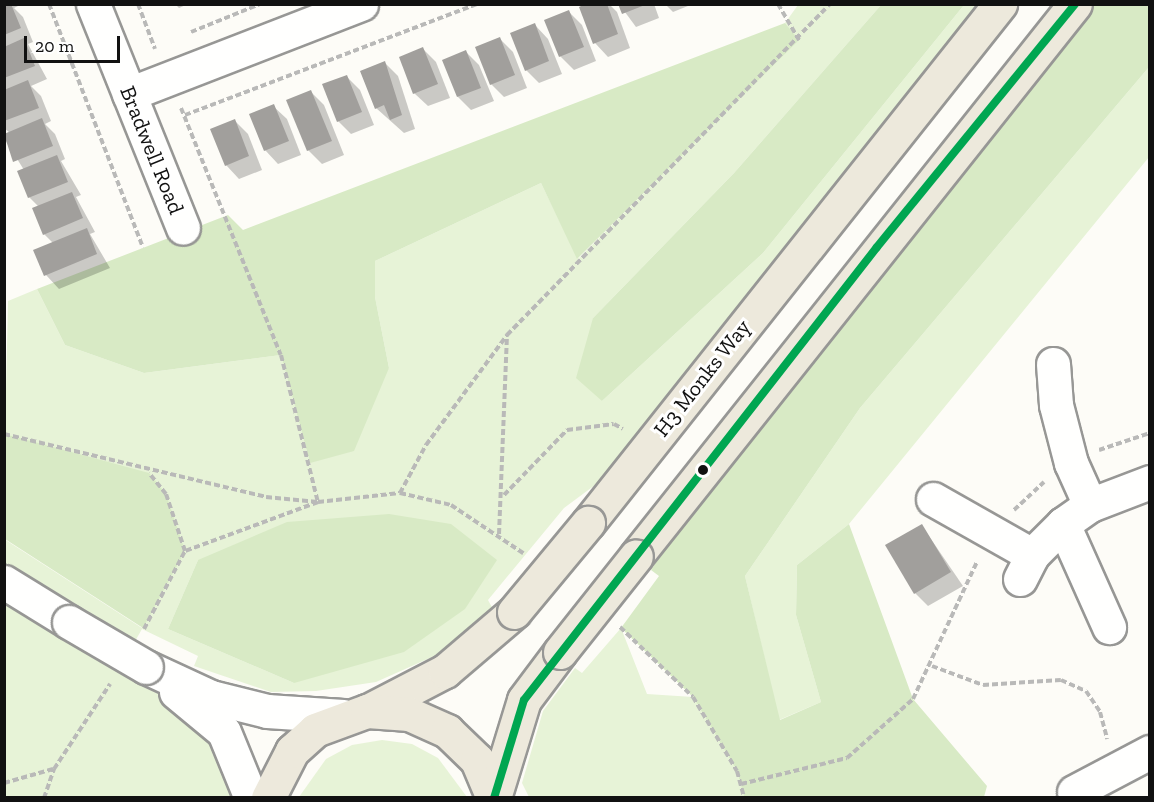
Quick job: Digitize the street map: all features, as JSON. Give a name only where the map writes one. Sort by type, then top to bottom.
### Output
[{"type":"main road","name":"H3 Monks Way","points":[[268,798],[292,751],[315,730],[355,714],[445,671],[514,612],[588,523],[1000,4]]},
{"type":"main road","points":[[494,798],[524,700],[636,555],[1075,4]]},
{"type":"main road","points":[[355,714],[409,714],[447,731],[477,760],[494,798]]},
{"type":"street","name":"Bradwell Road","points":[[93,4],[183,228]]},
{"type":"street","points":[[129,94],[361,4]]},
{"type":"street","points":[[1053,364],[1056,405],[1071,463],[1090,505]]},
{"type":"street","points":[[933,499],[993,534],[1026,567],[1064,524],[1090,505],[1135,483],[1149,483]]},
{"type":"street","points":[[1064,524],[1109,627]]},
{"type":"street","points":[[4,582],[146,667],[211,697],[267,711],[355,714]]},
{"type":"street","points":[[146,667],[224,732],[251,798]]},
{"type":"street","points":[[1074,792],[1115,767],[1147,752]]},
{"type":"path","points":[[49,4],[143,247]]},
{"type":"path","points":[[138,4],[281,355],[318,502]]},
{"type":"path","points":[[186,34],[260,4]]},
{"type":"path","points":[[185,115],[477,4]]},
{"type":"path","points":[[778,4],[799,40]]},
{"type":"path","points":[[400,493],[426,445],[507,335],[799,40],[830,4]]},
{"type":"path","points":[[154,46],[165,42]]},
{"type":"path","points":[[499,534],[504,495],[507,335]]},
{"type":"path","points":[[504,495],[567,430],[614,424],[649,445]]},
{"type":"path","points":[[741,784],[847,758],[913,699],[932,666],[960,593],[993,534],[1029,493],[1071,463],[1149,433]]},
{"type":"path","points":[[4,434],[148,473],[318,502]]},
{"type":"path","points":[[185,551],[318,502],[400,493],[451,505],[499,534],[527,556]]},
{"type":"path","points":[[612,621],[693,697],[741,784],[744,798]]},
{"type":"path","points":[[932,666],[983,684],[1061,680],[1086,691],[1100,712],[1115,767]]},
{"type":"path","points":[[4,783],[54,769]]},
{"type":"green space","points":[[798,5],[881,5],[734,173],[593,318],[602,401],[763,253],[964,5],[1000,5],[649,445],[564,508],[488,600],[494,611],[441,653],[376,682],[316,691],[271,692],[194,666],[198,656],[142,629],[126,657],[224,732],[251,797],[5,797],[4,539],[142,628],[100,461],[5,434],[8,301],[37,289],[65,345],[144,373],[281,355],[310,463],[389,368],[375,297],[375,261],[541,183],[578,259],[798,40],[785,23]],"holes":[[[198,560],[294,683],[168,629]]]},
{"type":"green space","points":[[881,5],[964,5],[763,253],[602,401],[576,378],[593,318],[734,173]]},
{"type":"green space","points":[[1075,5],[1149,5],[1149,67],[860,408],[745,576],[780,720],[821,702],[796,615],[797,565],[849,524],[913,699],[987,786],[984,797],[744,797],[737,771],[693,697],[621,628],[659,576],[651,570],[764,393]]},
{"type":"green space","points":[[785,23],[799,40],[577,259],[541,183],[375,261],[375,297],[389,368],[354,451],[310,463],[281,355],[144,373],[65,345],[37,289],[228,215],[243,230]]},
{"type":"green space","points":[[1149,67],[1149,157],[849,524],[797,565],[796,615],[821,702],[779,720],[745,576],[860,408]]},
{"type":"green space","points":[[5,434],[149,473],[166,494],[185,551],[143,628],[5,539]]},
{"type":"green space","points":[[389,514],[451,524],[497,560],[465,609],[404,652],[294,683],[168,629],[198,560],[287,522]]},
{"type":"green space","points":[[621,628],[647,694],[693,697],[737,771],[744,797],[529,797],[522,783],[543,711],[575,668],[582,673]]},
{"type":"green space","points":[[382,740],[412,744],[438,758],[467,797],[299,797],[326,759],[352,745]]},
{"type":"building","points":[[4,4],[11,4],[21,28],[4,35]]},
{"type":"building","points":[[585,4],[607,4],[618,34],[593,44],[579,7]]},
{"type":"building","points":[[618,4],[645,4],[645,5],[622,14]]},
{"type":"building","points":[[569,10],[584,47],[559,57],[544,20]]},
{"type":"building","points":[[535,23],[549,61],[525,71],[510,33]]},
{"type":"building","points":[[500,37],[515,75],[490,85],[475,47]]},
{"type":"building","points":[[24,38],[35,66],[4,78],[4,47]]},
{"type":"building","points":[[423,47],[438,84],[413,94],[399,57]]},
{"type":"building","points":[[466,50],[481,88],[457,97],[442,60]]},
{"type":"building","points":[[385,61],[402,115],[390,120],[384,105],[375,109],[360,71]]},
{"type":"building","points":[[347,75],[362,112],[337,122],[322,84]]},
{"type":"building","points":[[28,80],[39,108],[4,121],[4,90]]},
{"type":"building","points":[[311,90],[332,141],[307,151],[286,100]]},
{"type":"building","points":[[274,104],[289,141],[264,151],[249,114]]},
{"type":"building","points":[[42,118],[53,146],[13,162],[4,134]]},
{"type":"building","points":[[235,119],[249,156],[225,166],[210,129]]},
{"type":"building","points":[[57,155],[68,182],[28,198],[17,171]]},
{"type":"building","points":[[72,192],[83,218],[43,235],[32,208]]},
{"type":"building","points":[[87,228],[97,254],[44,276],[33,250]]},
{"type":"building","points":[[922,524],[951,572],[914,594],[885,545]]},
{"type":"transit line","points":[[494,798],[524,700],[877,247],[1075,4]]}]
